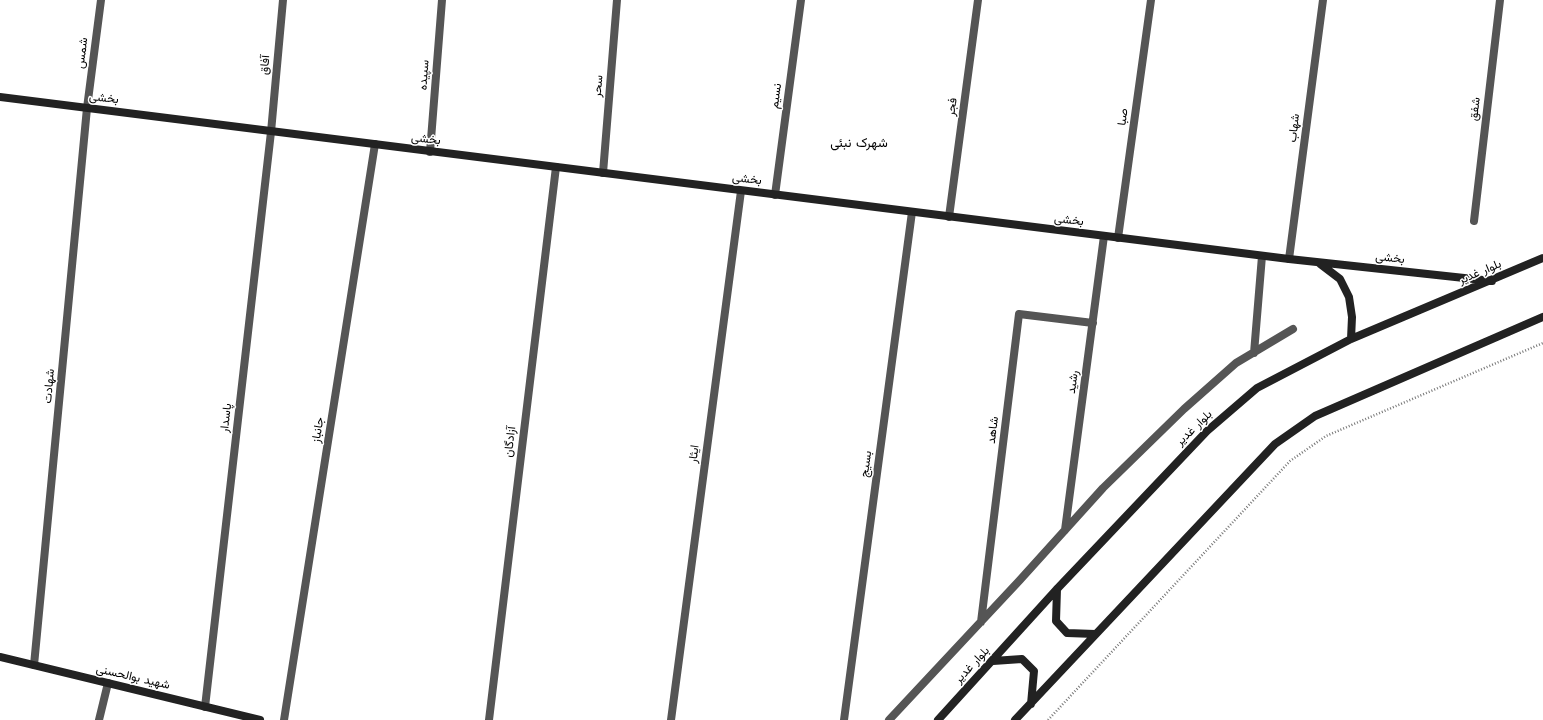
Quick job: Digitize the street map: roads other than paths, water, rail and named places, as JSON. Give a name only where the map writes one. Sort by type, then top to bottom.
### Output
[{"type":"street","name":"شمس","points":[[87,108],[100,0]]},
{"type":"street","name":"آفاق","points":[[271,132],[283,0]]},
{"type":"street","name":"سپیده","points":[[430,152],[442,0]]},
{"type":"street","name":"سحر","points":[[603,173],[617,0]]},
{"type":"street","name":"نسیم","points":[[775,195],[801,0]]},
{"type":"street","name":"فجر","points":[[949,217],[978,0]]},
{"type":"street","name":"صبا","points":[[1118,238],[1151,0]]},
{"type":"street","name":"شهاب","points":[[1289,259],[1323,0]]},
{"type":"street","name":"شفق","points":[[1474,221],[1500,0]]},
{"type":"street","name":"بخشی","points":[[0,97],[1318,263],[1492,281]]},
{"type":"street","name":"شهادت","points":[[34,665],[87,108]]},
{"type":"street","name":"پاسدار","points":[[205,706],[271,132]]},
{"type":"street","name":"جانباز","points":[[284,720],[375,144]]},
{"type":"street","name":"آزادگان","points":[[489,720],[556,167]]},
{"type":"street","name":"ایثار","points":[[671,720],[741,191]]},
{"type":"street","name":"بسیج","points":[[844,720],[912,212]]},
{"type":"street","name":"رشید","points":[[1065,530],[1104,236]]},
{"type":"street","points":[[1254,353],[1262,256]]},
{"type":"street","name":"بلوار غدیر","points":[[938,720],[1057,589],[1207,431],[1257,388],[1351,339],[1492,281],[1543,258]]},
{"type":"street","points":[[1318,263],[1340,279],[1350,297],[1351,339]]},
{"type":"street","name":"شاهد","points":[[981,622],[1019,314],[1093,323]]},
{"type":"street","points":[[1015,720],[1274,444],[1315,416],[1543,317]]},
{"type":"street","points":[[889,720],[1103,488],[1184,409],[1236,363],[1293,329]]},
{"type":"street","points":[[1057,589],[1056,622],[1068,634],[1095,634]]},
{"type":"street","name":"شهید بوالحسنی","points":[[0,657],[260,720]]},
{"type":"street","points":[[993,661],[1022,659],[1034,670],[1031,704]]},
{"type":"street","points":[[99,720],[108,683]]},
{"type":"district","name":"شهرک نبئی","points":[[859,143]]}]
